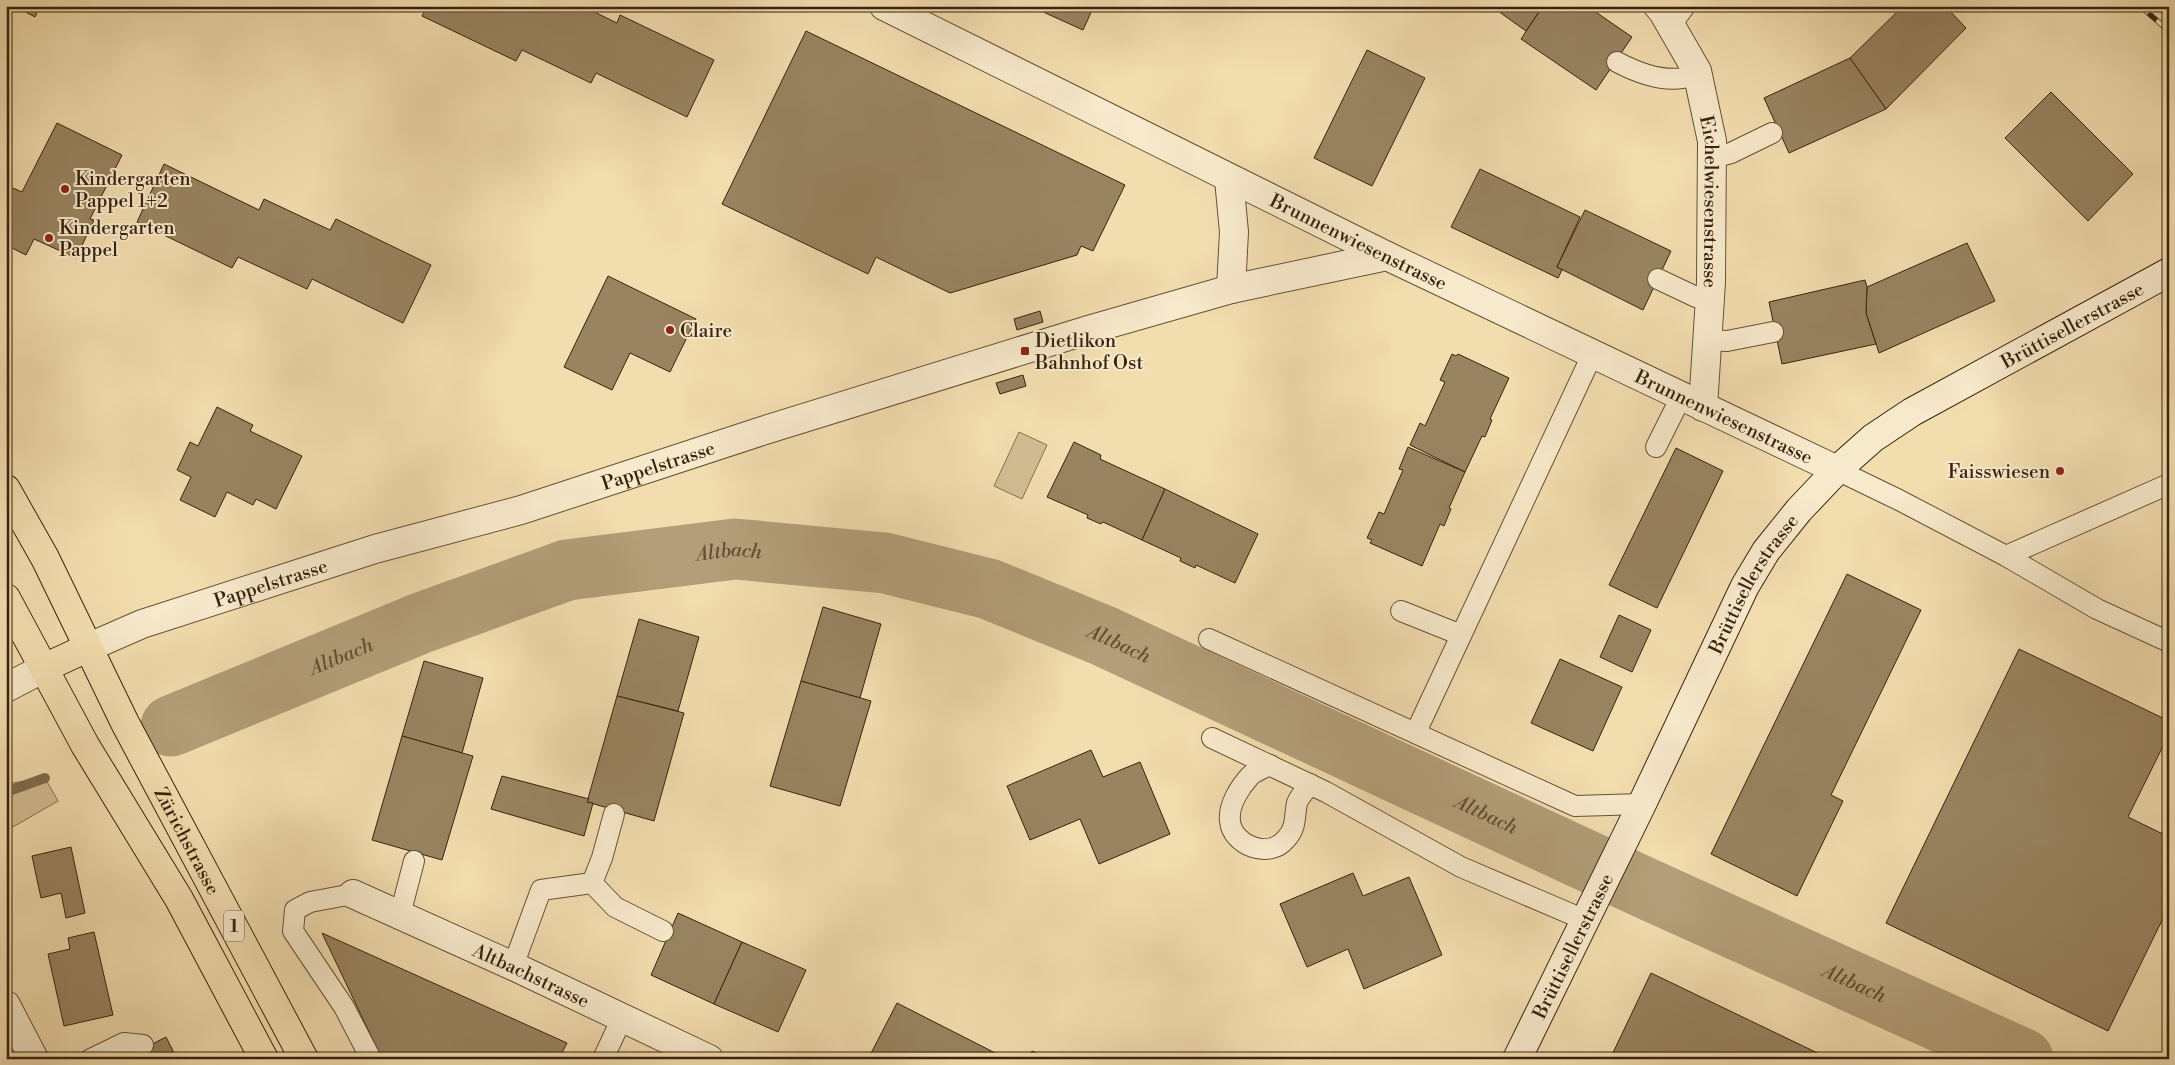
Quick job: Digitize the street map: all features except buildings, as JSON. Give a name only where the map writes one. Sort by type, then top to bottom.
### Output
[{"type":"main road","name":"1","points":[[6,489],[45,558],[87,648]]},
{"type":"main road","name":"1","points":[[6,598],[44,668]]},
{"type":"main road","points":[[44,668],[87,648]]},
{"type":"main road","name":"Zürichstrasse","points":[[87,648],[304,1059]]},
{"type":"main road","name":"Zürichstrasse","points":[[44,668],[84,746],[179,899],[264,1059]]},
{"type":"street","name":"Brunnenwiesenstrasse","points":[[884,6],[1387,256],[1837,470]]},
{"type":"street","name":"Eichelwiesenstrasse","points":[[1671,12],[1697,71],[1712,141],[1710,300],[1707,340],[1692,402]]},
{"type":"street","points":[[1230,179],[1234,232],[1231,289]]},
{"type":"street","name":"Pappelstrasse","points":[[87,648],[142,624],[375,549],[520,510],[916,382],[1088,330],[1231,289],[1387,256]]},
{"type":"street","name":"Brüttisellerstrasse","points":[[1517,1059],[1642,804],[1744,586],[1766,551],[1799,510],[1837,470],[1873,438],[1912,412],[2169,272]]},
{"type":"street","points":[[6,688],[44,668]]},
{"type":"street","name":"Altbachstrasse","points":[[352,894],[513,966],[709,1059]]},
{"type":"street","points":[[6,1005],[34,1059]]},
{"type":"lane","points":[[1617,62],[1634,71],[1658,77],[1683,78],[1697,71]]},
{"type":"lane","points":[[1712,158],[1731,152],[1772,132]]},
{"type":"lane","points":[[1658,279],[1696,297],[1710,300]]},
{"type":"lane","points":[[1707,340],[1727,341],[1773,332]]},
{"type":"lane","points":[[1416,732],[1592,355]]},
{"type":"lane","points":[[1656,447],[1692,402]]},
{"type":"lane","points":[[1837,470],[2006,556],[2097,609],[2169,642]]},
{"type":"lane","points":[[2006,556],[2169,484]]},
{"type":"lane","points":[[1401,611],[1461,635]]},
{"type":"lane","points":[[1209,639],[1575,806],[1642,804]]},
{"type":"lane","points":[[1212,738],[1310,784],[1461,867],[1590,909]]},
{"type":"lane","points":[[1270,765],[1251,775],[1233,800],[1230,822],[1238,836],[1252,848],[1269,850],[1286,840],[1296,822],[1297,802],[1310,784]]},
{"type":"lane","points":[[592,883],[602,858],[614,814]]},
{"type":"lane","points":[[400,915],[414,861]]},
{"type":"lane","points":[[592,883],[615,907],[663,931]]},
{"type":"lane","points":[[513,966],[541,890],[592,883]]},
{"type":"lane","points":[[352,894],[310,902],[295,910],[292,931],[344,1007],[371,1059]]},
{"type":"lane","points":[[604,1059],[622,1018]]},
{"type":"lane","points":[[91,1059],[124,1043],[143,1045]]},
{"type":"shaded area","points":[[1019,432],[1047,445],[1022,499],[994,486]]},
{"type":"shaded area","points":[[45,778],[58,801],[6,831],[6,784]]},
{"type":"waterway","name":"Altbach","points":[[171,726],[421,623],[567,570],[735,549],[885,563],[989,589],[1104,636],[1643,887],[2023,1059]]},
{"type":"waterway","name":"Altbach","points":[[6,792],[45,778]]},
{"type":"railway","points":[[2140,6],[2169,31]]},
{"type":"place","name":"Kindergarten Pappel 1+2","points":[[65,189]]},
{"type":"place","name":"Kindergarten Pappel","points":[[49,238]]},
{"type":"place","name":"Claire","points":[[670,330]]},
{"type":"place","name":"Dietlikon Bahnhof Ost","points":[[1025,351]]},
{"type":"place","name":"Faisswiesen","points":[[2060,471]]}]
